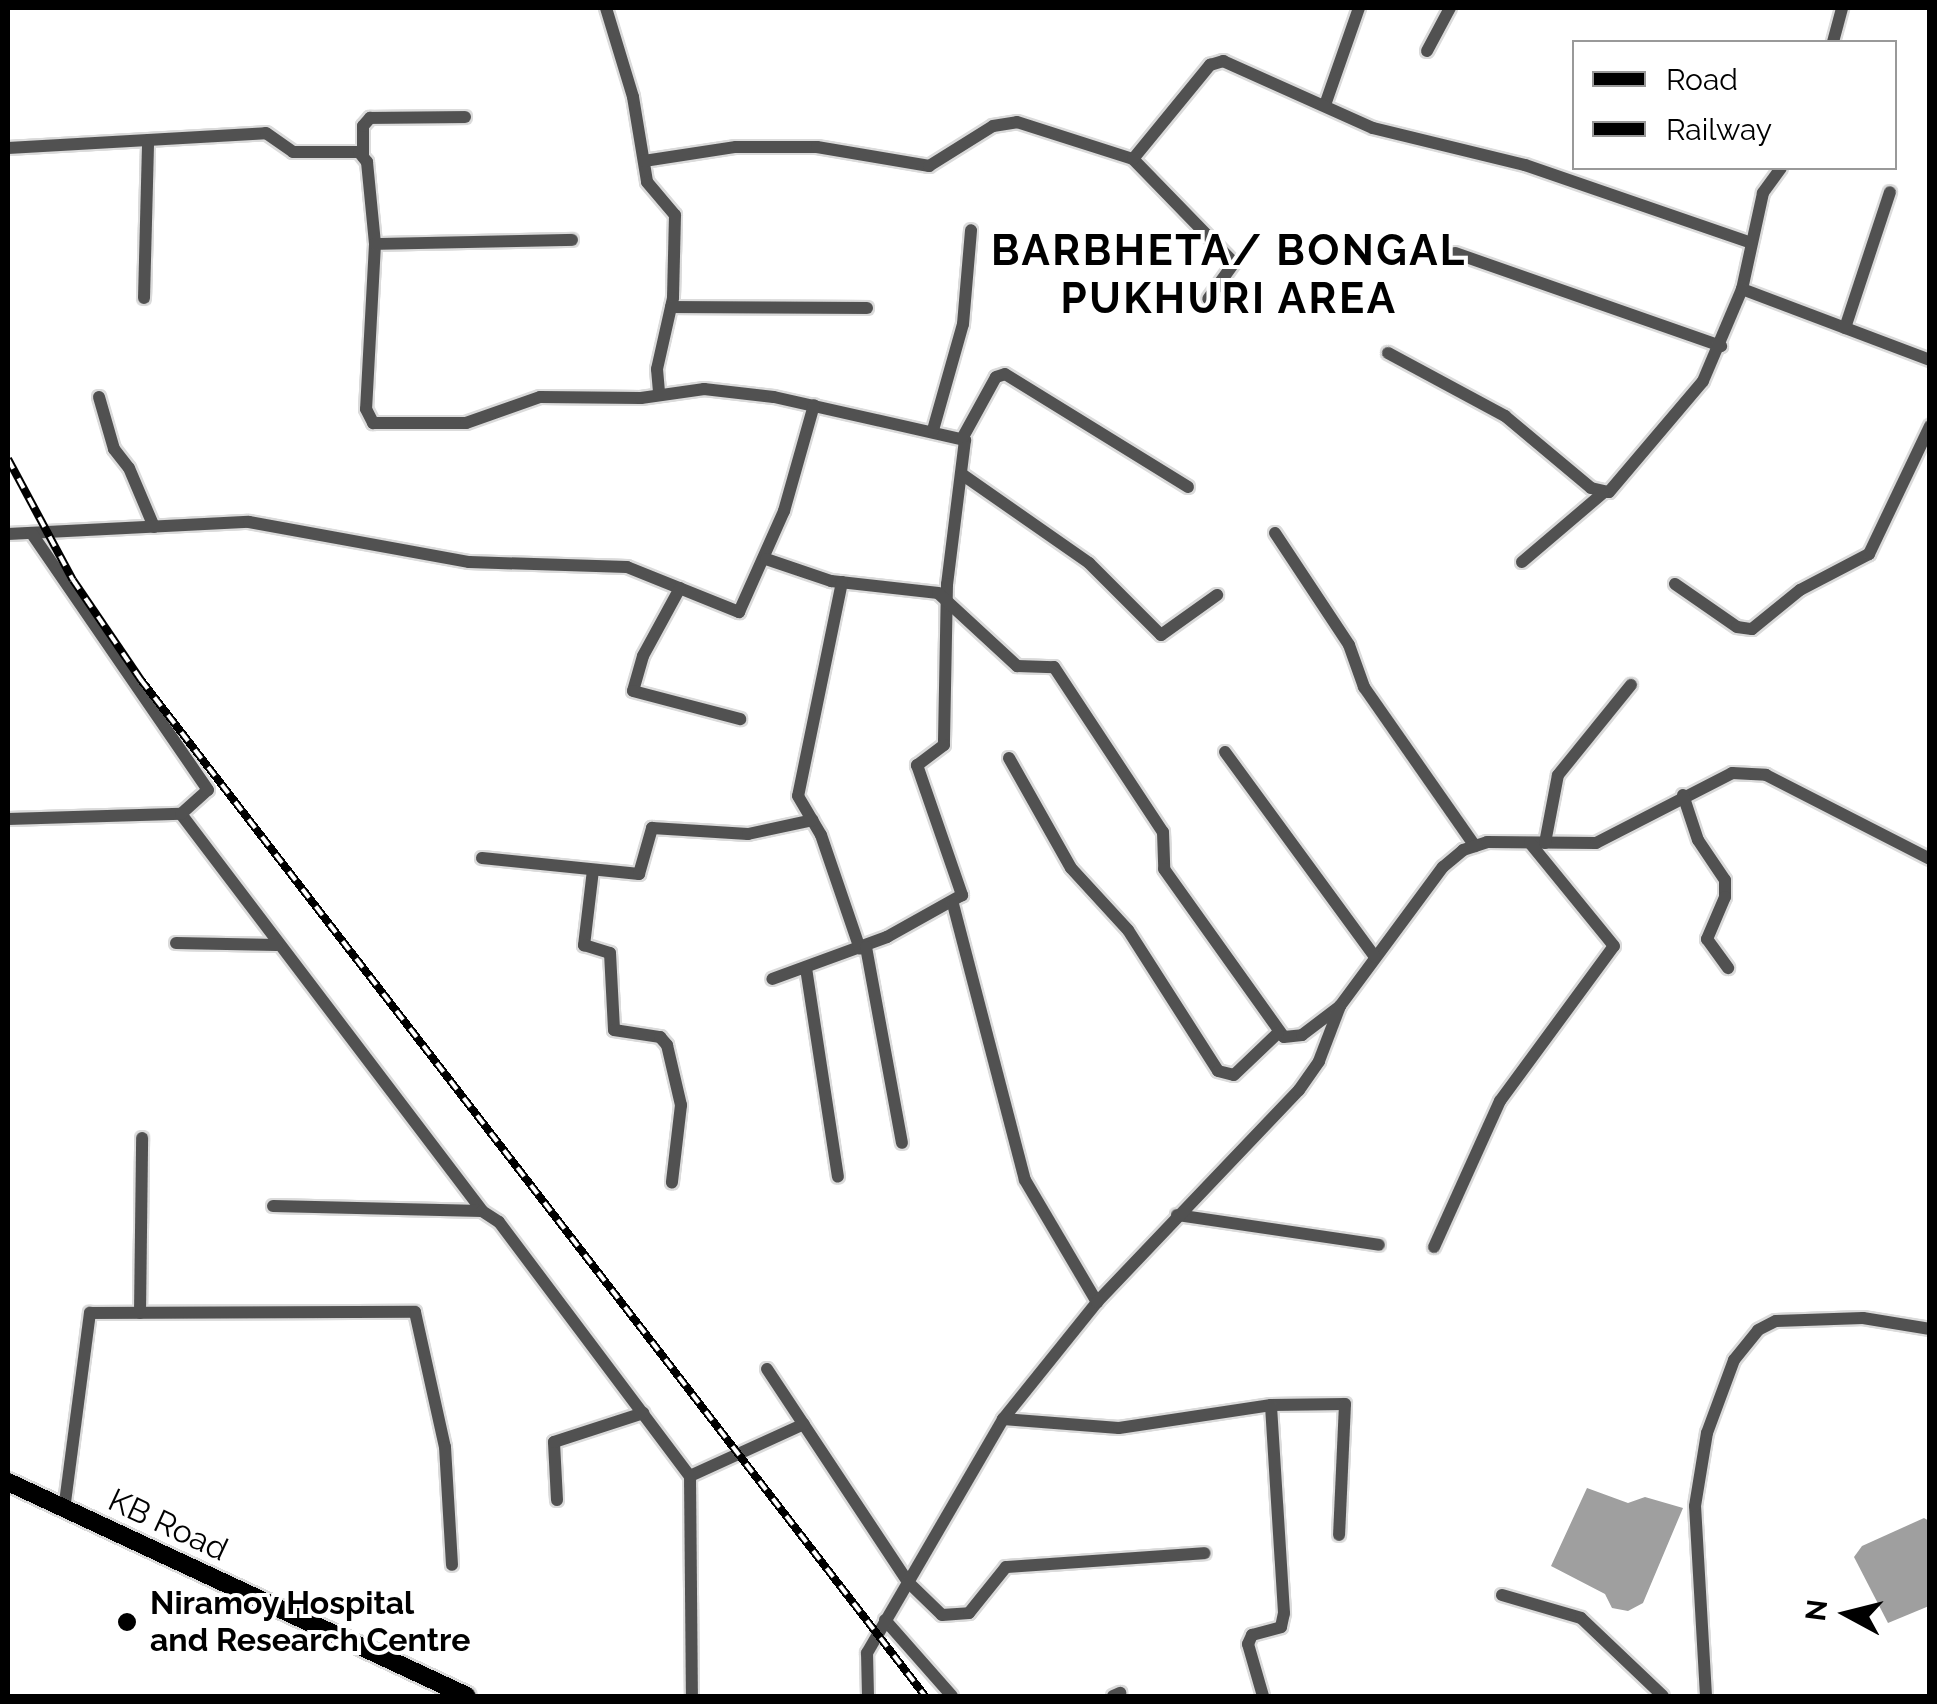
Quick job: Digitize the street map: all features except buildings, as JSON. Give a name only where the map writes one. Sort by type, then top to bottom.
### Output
[{"type":"main road","name":"KB Road","points":[[8,1482],[467,1696]]},
{"type":"street","points":[[606,8],[633,97],[650,188],[674,215],[672,307],[656,369],[659,394]]},
{"type":"street","points":[[1325,105],[1359,8]]},
{"type":"street","points":[[1427,51],[1450,8]]},
{"type":"street","points":[[1834,40],[1842,8]]},
{"type":"street","points":[[1133,160],[1217,62],[1373,128],[1525,165],[1749,242]]},
{"type":"street","points":[[465,117],[370,118],[363,126],[363,156],[375,244],[366,408],[373,424],[466,423],[540,397],[739,392],[963,438]]},
{"type":"street","points":[[644,161],[736,147],[817,147],[929,166],[993,126],[1017,122],[1133,160],[1234,263],[1208,298]]},
{"type":"street","points":[[8,148],[266,133],[293,152],[363,156]]},
{"type":"street","points":[[144,298],[148,140]]},
{"type":"street","points":[[1522,562],[1603,493],[1615,489],[1682,411],[1721,346],[1742,289],[1749,242],[1763,193],[1780,170]]},
{"type":"street","points":[[1845,328],[1890,192]]},
{"type":"street","points":[[932,430],[963,324],[971,230]]},
{"type":"street","points":[[375,244],[572,240]]},
{"type":"street","points":[[1455,254],[1721,346]]},
{"type":"street","points":[[1742,289],[1930,360]]},
{"type":"street","points":[[672,307],[868,308]]},
{"type":"street","points":[[1388,353],[1506,416],[1603,493]]},
{"type":"street","points":[[772,979],[863,948],[953,904],[962,888],[917,764],[944,744],[947,597],[963,438],[996,377],[1005,374],[1188,487]]},
{"type":"street","points":[[99,397],[114,449],[129,468],[154,527]]},
{"type":"street","points":[[8,534],[248,522],[469,562],[627,567],[740,612],[766,559],[814,405]]},
{"type":"street","points":[[1675,584],[1737,627],[1752,629],[1800,590],[1868,554],[1930,426]]},
{"type":"street","points":[[962,475],[1088,563],[1160,635],[1217,595]]},
{"type":"street","points":[[1275,533],[1350,644],[1364,687],[1475,846]]},
{"type":"street","points":[[8,819],[180,814],[206,797],[208,782],[32,534]]},
{"type":"street","points":[[766,559],[842,582],[901,586],[947,597],[1017,666],[1054,667],[1164,832],[1164,868],[1278,1033]]},
{"type":"street","points":[[842,582],[798,785],[801,806],[813,820],[863,948],[902,1143]]},
{"type":"street","points":[[680,588],[643,656],[633,691],[740,719]]},
{"type":"street","points":[[1545,844],[1558,775],[1631,685]]},
{"type":"street","points":[[1225,752],[1376,957]]},
{"type":"street","points":[[1008,758],[1078,878],[1128,930],[1218,1071],[1234,1075],[1278,1033],[1302,1035],[1340,1006]]},
{"type":"street","points":[[868,1696],[866,1652],[1003,1419],[1097,1302],[1299,1090],[1340,1006],[1443,866],[1475,846],[1596,842],[1674,799],[1732,774],[1766,775],[1930,859]]},
{"type":"street","points":[[1674,799],[1724,880],[1725,897],[1707,940],[1728,968]]},
{"type":"street","points":[[180,814],[482,1212],[508,1233],[690,1476],[692,1696]]},
{"type":"street","points":[[482,858],[639,874],[648,832],[657,827],[748,834],[813,820]]},
{"type":"street","points":[[1434,1246],[1510,1084],[1614,946],[1610,934],[1530,843]]},
{"type":"street","points":[[593,870],[584,945],[610,953],[614,1030],[660,1037],[667,1045],[680,1104],[672,1182]]},
{"type":"street","points":[[953,904],[1026,1180],[1097,1302]]},
{"type":"street","points":[[176,943],[276,945]]},
{"type":"street","points":[[806,968],[838,1177]]},
{"type":"street","points":[[140,1313],[142,1138]]},
{"type":"street","points":[[272,1206],[482,1212]]},
{"type":"street","points":[[1177,1215],[1380,1245]]},
{"type":"street","points":[[64,1510],[86,1320],[97,1310],[415,1312],[445,1447],[452,1565]]},
{"type":"street","points":[[1706,1696],[1695,1506],[1707,1433],[1734,1360],[1758,1330],[1776,1321],[1863,1318],[1930,1330]]},
{"type":"street","points":[[767,1369],[908,1582],[932,1608],[961,1618],[1006,1567],[1206,1553]]},
{"type":"street","points":[[1003,1419],[1120,1428],[1271,1405],[1349,1407],[1339,1535]]},
{"type":"street","points":[[1263,1696],[1248,1644],[1252,1635],[1281,1627],[1284,1613],[1271,1405]]},
{"type":"street","points":[[556,1500],[554,1442],[643,1413]]},
{"type":"street","points":[[690,1476],[804,1424]]},
{"type":"street","points":[[1502,1596],[1581,1618],[1663,1696]]},
{"type":"street","points":[[885,1620],[952,1696]]},
{"type":"shaded area","points":[[1587,1488],[1628,1503],[1645,1497],[1683,1508],[1643,1603],[1628,1611],[1612,1608],[1605,1594],[1551,1566]]},
{"type":"shaded area","points":[[1924,1518],[1929,1521],[1929,1606],[1888,1623],[1854,1557],[1862,1546]]},
{"type":"railway","points":[[8,459],[73,580],[141,680],[925,1696]]},
{"type":"place","name":"Niramoy Hospital and Research Centre","points":[[127,1622]]},
{"type":"district","name":"BARBHETA/ BONGAL PUKHURI AREA","points":[[1229,275]]}]
